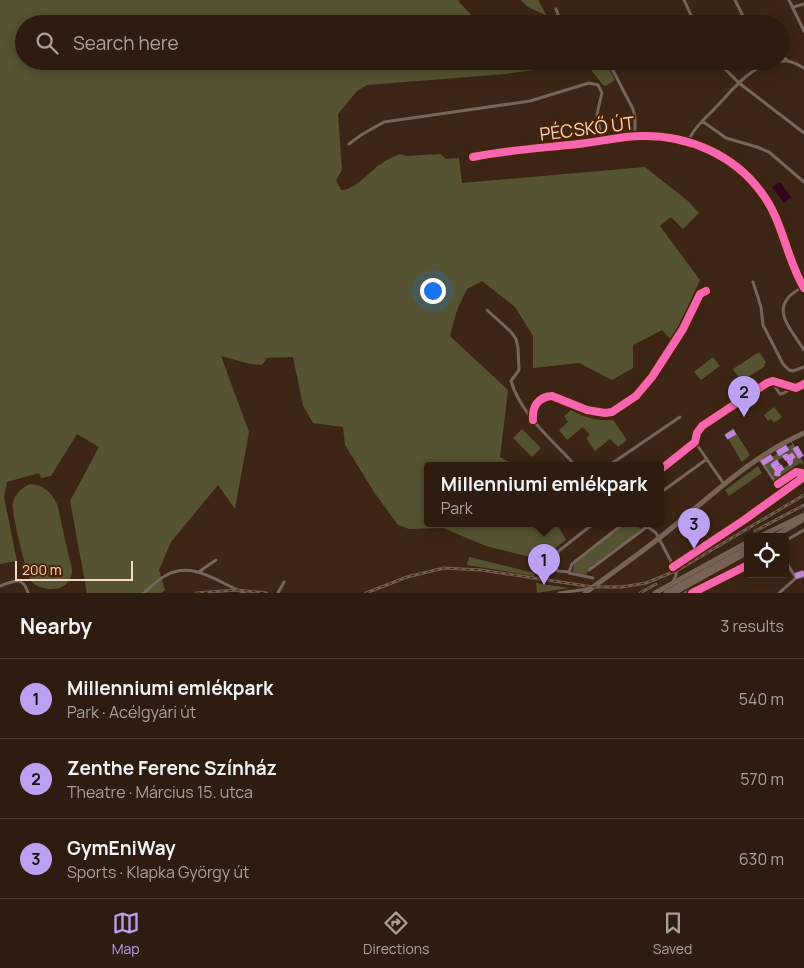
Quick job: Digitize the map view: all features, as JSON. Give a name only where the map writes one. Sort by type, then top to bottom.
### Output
[{"type":"main road","points":[[585,593],[659,538],[724,484],[759,458],[782,443],[804,433]]},
{"type":"main road","points":[[773,533],[804,515]]},
{"type":"main road","points":[[770,533],[804,519]]},
{"type":"main road","points":[[655,593],[744,544]]},
{"type":"main road","points":[[666,593],[744,550]]},
{"type":"main road","points":[[674,593],[687,590],[744,554]]},
{"type":"street","points":[[684,0],[691,15]]},
{"type":"street","points":[[735,0],[742,15]]},
{"type":"street","points":[[789,0],[804,31]]},
{"type":"street","points":[[793,7],[804,4]]},
{"type":"street","points":[[556,9],[559,15]]},
{"type":"street","points":[[789,60],[804,68]]},
{"type":"street","points":[[613,70],[633,110],[635,136]]},
{"type":"street","points":[[726,70],[739,83],[804,132]]},
{"type":"street","points":[[688,142],[692,132],[752,70]]},
{"type":"street","points":[[349,144],[384,122],[530,101],[589,83],[598,85],[602,92],[597,114],[602,141]]},
{"type":"street","points":[[702,121],[721,136],[769,152],[804,182]]},
{"type":"street","name":"PÉCSKŐ ÚT","points":[[473,157],[635,136],[667,137],[688,142],[730,161],[743,171],[761,191],[777,220],[796,273],[804,288]]},
{"type":"street","points":[[753,282],[761,307],[763,325],[778,355],[789,370],[799,370],[804,366]]},
{"type":"street","points":[[804,288],[789,296],[785,300],[783,307],[784,316],[804,350]]},
{"type":"street","points":[[525,409],[529,409],[539,400],[552,396],[587,410],[605,413],[612,412],[636,396],[652,377],[683,330],[700,294],[706,291]]},
{"type":"street","points":[[487,310],[516,339],[519,370],[511,381],[525,409],[572,462]]},
{"type":"street","points":[[772,381],[780,394],[792,388]]},
{"type":"street","points":[[748,394],[772,381],[792,388],[798,388],[804,384]]},
{"type":"street","points":[[533,420],[535,405]]},
{"type":"street","points":[[664,467],[695,442],[700,428],[730,407]]},
{"type":"street","points":[[614,462],[680,417]]},
{"type":"street","points":[[695,442],[724,484]]},
{"type":"street","points":[[664,490],[707,458]]},
{"type":"street","points":[[759,458],[783,493]]},
{"type":"street","points":[[673,567],[783,493],[801,478],[802,473],[796,472],[778,484]]},
{"type":"street","points":[[589,527],[547,562],[558,571],[593,578]]},
{"type":"street","points":[[569,572],[572,564],[619,527]]},
{"type":"street","points":[[589,570],[643,527]]},
{"type":"street","points":[[649,527],[656,532],[676,575],[669,585]]},
{"type":"street","points":[[789,539],[804,530]]},
{"type":"street","points":[[652,542],[663,546]]},
{"type":"street","points":[[199,571],[216,560]]},
{"type":"street","points":[[687,590],[744,563]]},
{"type":"street","points":[[789,567],[796,578]]},
{"type":"street","points":[[144,593],[165,575],[186,570],[199,571],[245,593]]},
{"type":"street","points":[[779,593],[796,578],[804,576]]},
{"type":"street","points":[[0,586],[16,580],[20,581],[25,585],[28,593]]},
{"type":"street","points":[[278,593],[284,582]]},
{"type":"street","points":[[559,593],[591,589]]},
{"type":"shaded area","points":[[0,0],[460,0],[458,1],[471,15],[15,15],[15,70],[533,70],[506,74],[367,85],[357,91],[338,114],[342,170],[336,180],[341,190],[357,184],[378,166],[401,154],[406,156],[440,154],[446,159],[459,158],[462,183],[645,167],[688,201],[699,213],[683,229],[671,217],[660,226],[700,280],[672,341],[662,330],[633,345],[633,368],[612,380],[579,363],[533,368],[533,336],[515,307],[482,281],[467,289],[457,310],[450,336],[508,390],[500,457],[509,462],[424,462],[424,527],[559,527],[566,540],[542,560],[486,546],[443,528],[409,529],[398,525],[374,492],[345,445],[343,427],[313,423],[303,406],[293,357],[267,358],[262,365],[250,364],[221,356],[249,432],[235,509],[218,485],[171,542],[159,570],[165,590],[161,593],[87,593],[70,501],[99,447],[77,434],[51,476],[41,478],[39,473],[7,482],[4,497],[17,561],[0,564]]},
{"type":"shaded area","points":[[521,0],[538,0],[546,15],[545,15],[528,7]]},
{"type":"shaded area","points":[[591,70],[610,70],[615,80],[606,86],[603,85]]},
{"type":"shaded area","points":[[780,182],[791,197],[784,203],[772,187]]},
{"type":"shaded area","points":[[759,352],[766,362],[765,366],[741,382],[733,369]]},
{"type":"shaded area","points":[[713,357],[720,366],[701,380],[694,372]]},
{"type":"shaded area","points":[[774,407],[782,417],[774,423],[771,419],[768,421],[764,415]]},
{"type":"shaded area","points":[[571,410],[592,418],[613,420],[627,440],[618,447],[610,439],[595,451],[586,438],[590,435],[583,427],[567,440],[559,430],[568,422],[564,416]]},
{"type":"shaded area","points":[[733,428],[750,455],[742,462],[725,434]]},
{"type":"shaded area","points":[[522,429],[541,448],[532,457],[513,438]]},
{"type":"shaded area","points":[[793,444],[804,464],[800,463],[777,480],[763,462]],"holes":[[[787,455],[792,457],[792,462],[777,473],[772,464]]]},
{"type":"shaded area","points":[[758,466],[762,473],[729,496],[725,490]]},
{"type":"shaded area","points":[[30,484],[46,490],[57,504],[72,571],[67,584],[55,589],[42,588],[31,581],[19,542],[13,503],[19,492]]},
{"type":"shaded area","points":[[621,527],[638,527],[642,529],[590,567],[586,575],[573,572],[574,564]]},
{"type":"shaded area","points":[[469,557],[534,573],[534,576],[467,565]]},
{"type":"shaded area","points":[[536,583],[569,588],[537,593]]},
{"type":"tunnel","points":[[730,407],[748,394]]},
{"type":"railway","points":[[366,593],[407,577],[444,568],[481,570],[593,587],[622,587],[646,583],[678,570],[804,495]]},
{"type":"railway","points":[[755,531],[804,505]]},
{"type":"railway","points":[[640,593],[656,584]]},
{"type":"railway","points":[[196,593],[237,590],[267,593]]},
{"type":"marked path","points":[[726,437],[735,432]]},
{"type":"marked path","points":[[762,463],[793,444]]},
{"type":"marked path","points":[[795,447],[804,462]]},
{"type":"marked path","points":[[778,470],[774,465],[786,457],[790,458],[797,452]]},
{"type":"marked path","points":[[777,476],[778,470],[790,462],[790,458]]},
{"type":"marked path","points":[[795,576],[804,573]]},
{"type":"cycle path","points":[[473,157],[642,136],[676,139],[709,150],[737,168],[761,192],[780,227],[804,288]]},
{"type":"cycle path","points":[[533,420],[537,403],[547,397],[552,396],[587,410],[605,413],[612,412],[636,396],[652,377],[683,329],[700,294],[706,291]]},
{"type":"cycle path","points":[[664,467],[695,442],[697,433],[702,426],[767,383],[773,381],[796,388],[804,384]]},
{"type":"cycle path","points":[[673,567],[801,479],[802,473],[796,472],[778,484]]},
{"type":"cycle path","points":[[692,593],[744,567]]},
{"type":"place","name":"Zenthe Ferenc Színház","points":[[744,417]]},
{"type":"place","name":"GymEniWay","points":[[694,549]]},
{"type":"place","name":"Millenniumi emlékpark","points":[[544,585]]}]
